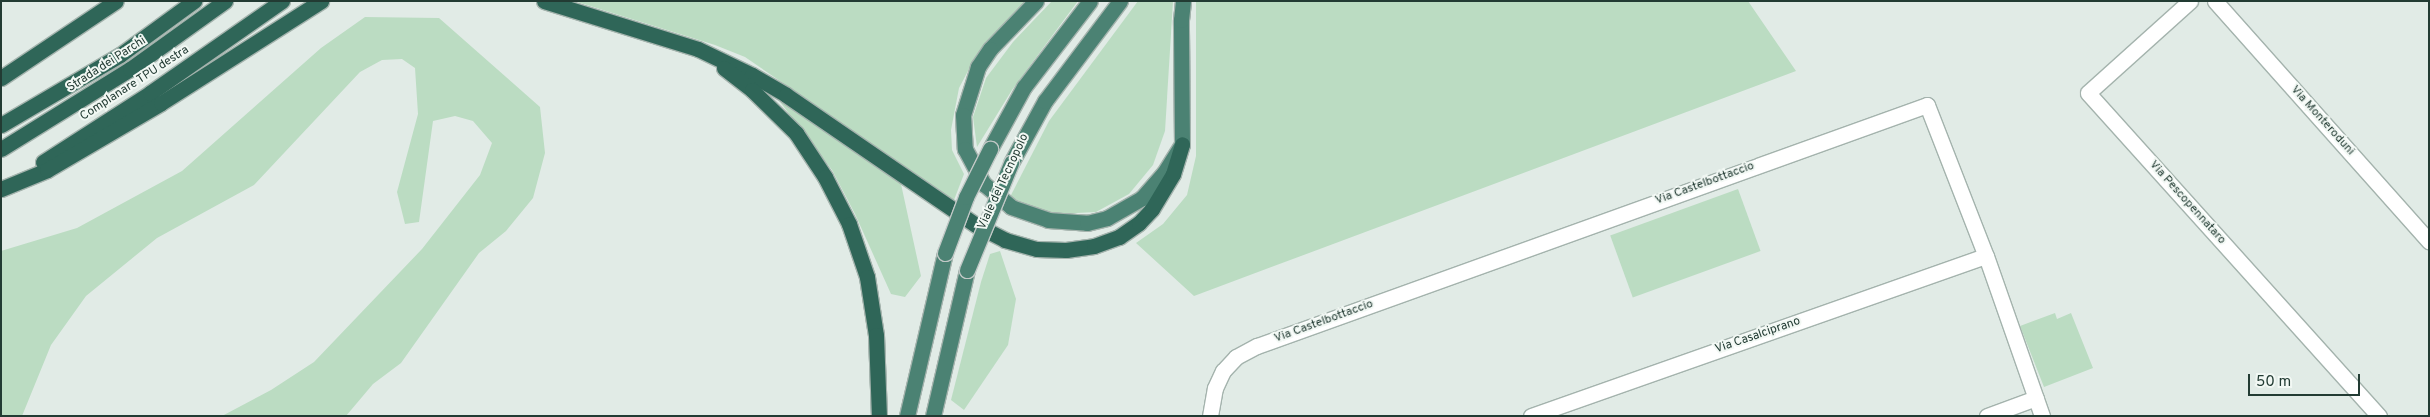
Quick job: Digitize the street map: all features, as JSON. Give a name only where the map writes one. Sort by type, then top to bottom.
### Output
[{"type":"highway","points":[[46,50],[116,1]]},
{"type":"highway","points":[[1,78],[127,1]]},
{"type":"highway","name":"Strada dei Parchi","points":[[1,125],[120,55],[194,1]]},
{"type":"highway","name":"Strada dei Parchi","points":[[1,148],[130,69],[225,1]]},
{"type":"highway","name":"Complanare TPU destra","points":[[1,189],[150,93],[282,1]]},
{"type":"highway","points":[[1,189],[48,170],[161,103],[321,1]]},
{"type":"highway","points":[[544,1],[698,50],[786,94],[976,226],[1005,240],[1037,249],[1066,250],[1094,246],[1119,237],[1139,223],[1152,208],[1173,174],[1182,144],[1180,20],[1184,1]]},
{"type":"highway","points":[[1036,1],[990,49],[978,67],[963,115],[964,149],[971,165],[995,196],[1011,207],[1048,220],[1087,223],[1106,218],[1148,192],[1182,144]]},
{"type":"highway","name":"Viale del Tecnopolo","points":[[907,416],[946,253],[966,197],[1024,87],[1090,1]]},
{"type":"highway","name":"Viale del Tecnopolo","points":[[933,416],[967,270],[1011,163],[1045,101],[1120,1]]},
{"type":"highway","points":[[698,50],[752,90],[796,133],[825,177],[845,217],[867,278],[876,335],[880,416]]},
{"type":"street","name":"Via Pescopennataro","points":[[2190,1],[2088,93],[2379,416]]},
{"type":"street","name":"Via Monteroduni","points":[[2215,1],[2429,241]]},
{"type":"street","name":"Via Castelbottaccio","points":[[1210,416],[1212,400],[1223,371],[1236,358],[1257,346],[1926,105],[1986,256],[2042,416]]},
{"type":"street","name":"Via Casalciprano","points":[[1531,416],[1986,256]]},
{"type":"street","points":[[1987,416],[2036,398]]},
{"type":"green space","points":[[574,1],[1026,1],[977,54],[959,88],[951,130],[952,150],[964,174],[954,200],[745,57],[715,45]]},
{"type":"green space","points":[[1052,1],[1078,1],[1012,90],[977,147],[973,117],[986,78],[1013,42]]},
{"type":"green space","points":[[1138,1],[1173,1],[1165,131],[1153,165],[1129,194],[1096,212],[1057,214],[1040,211],[1010,197],[1049,121]]},
{"type":"green space","points":[[1196,1],[1748,1],[1796,71],[1194,296],[1136,243],[1163,224],[1187,195],[1196,156]]},
{"type":"green space","points":[[365,17],[439,18],[540,107],[545,153],[533,198],[506,231],[479,253],[401,363],[373,384],[346,416],[222,416],[271,390],[314,362],[422,249],[480,175],[492,143],[473,121],[455,116],[433,121],[419,222],[405,224],[397,192],[418,114],[415,68],[402,59],[382,60],[360,72],[254,185],[157,238],[86,296],[51,345],[22,416],[1,416],[1,251],[77,228],[182,171],[321,48]]},
{"type":"green space","points":[[774,94],[901,184],[921,276],[905,297],[891,294],[855,214],[832,170]]},
{"type":"green space","points":[[1738,189],[1761,251],[1633,298],[1610,236]]},
{"type":"green space","points":[[1000,251],[1016,299],[1008,345],[964,410],[951,400],[990,254]]},
{"type":"green space","points":[[2055,313],[2057,319],[2071,313],[2093,368],[2044,387],[2020,326]]}]
